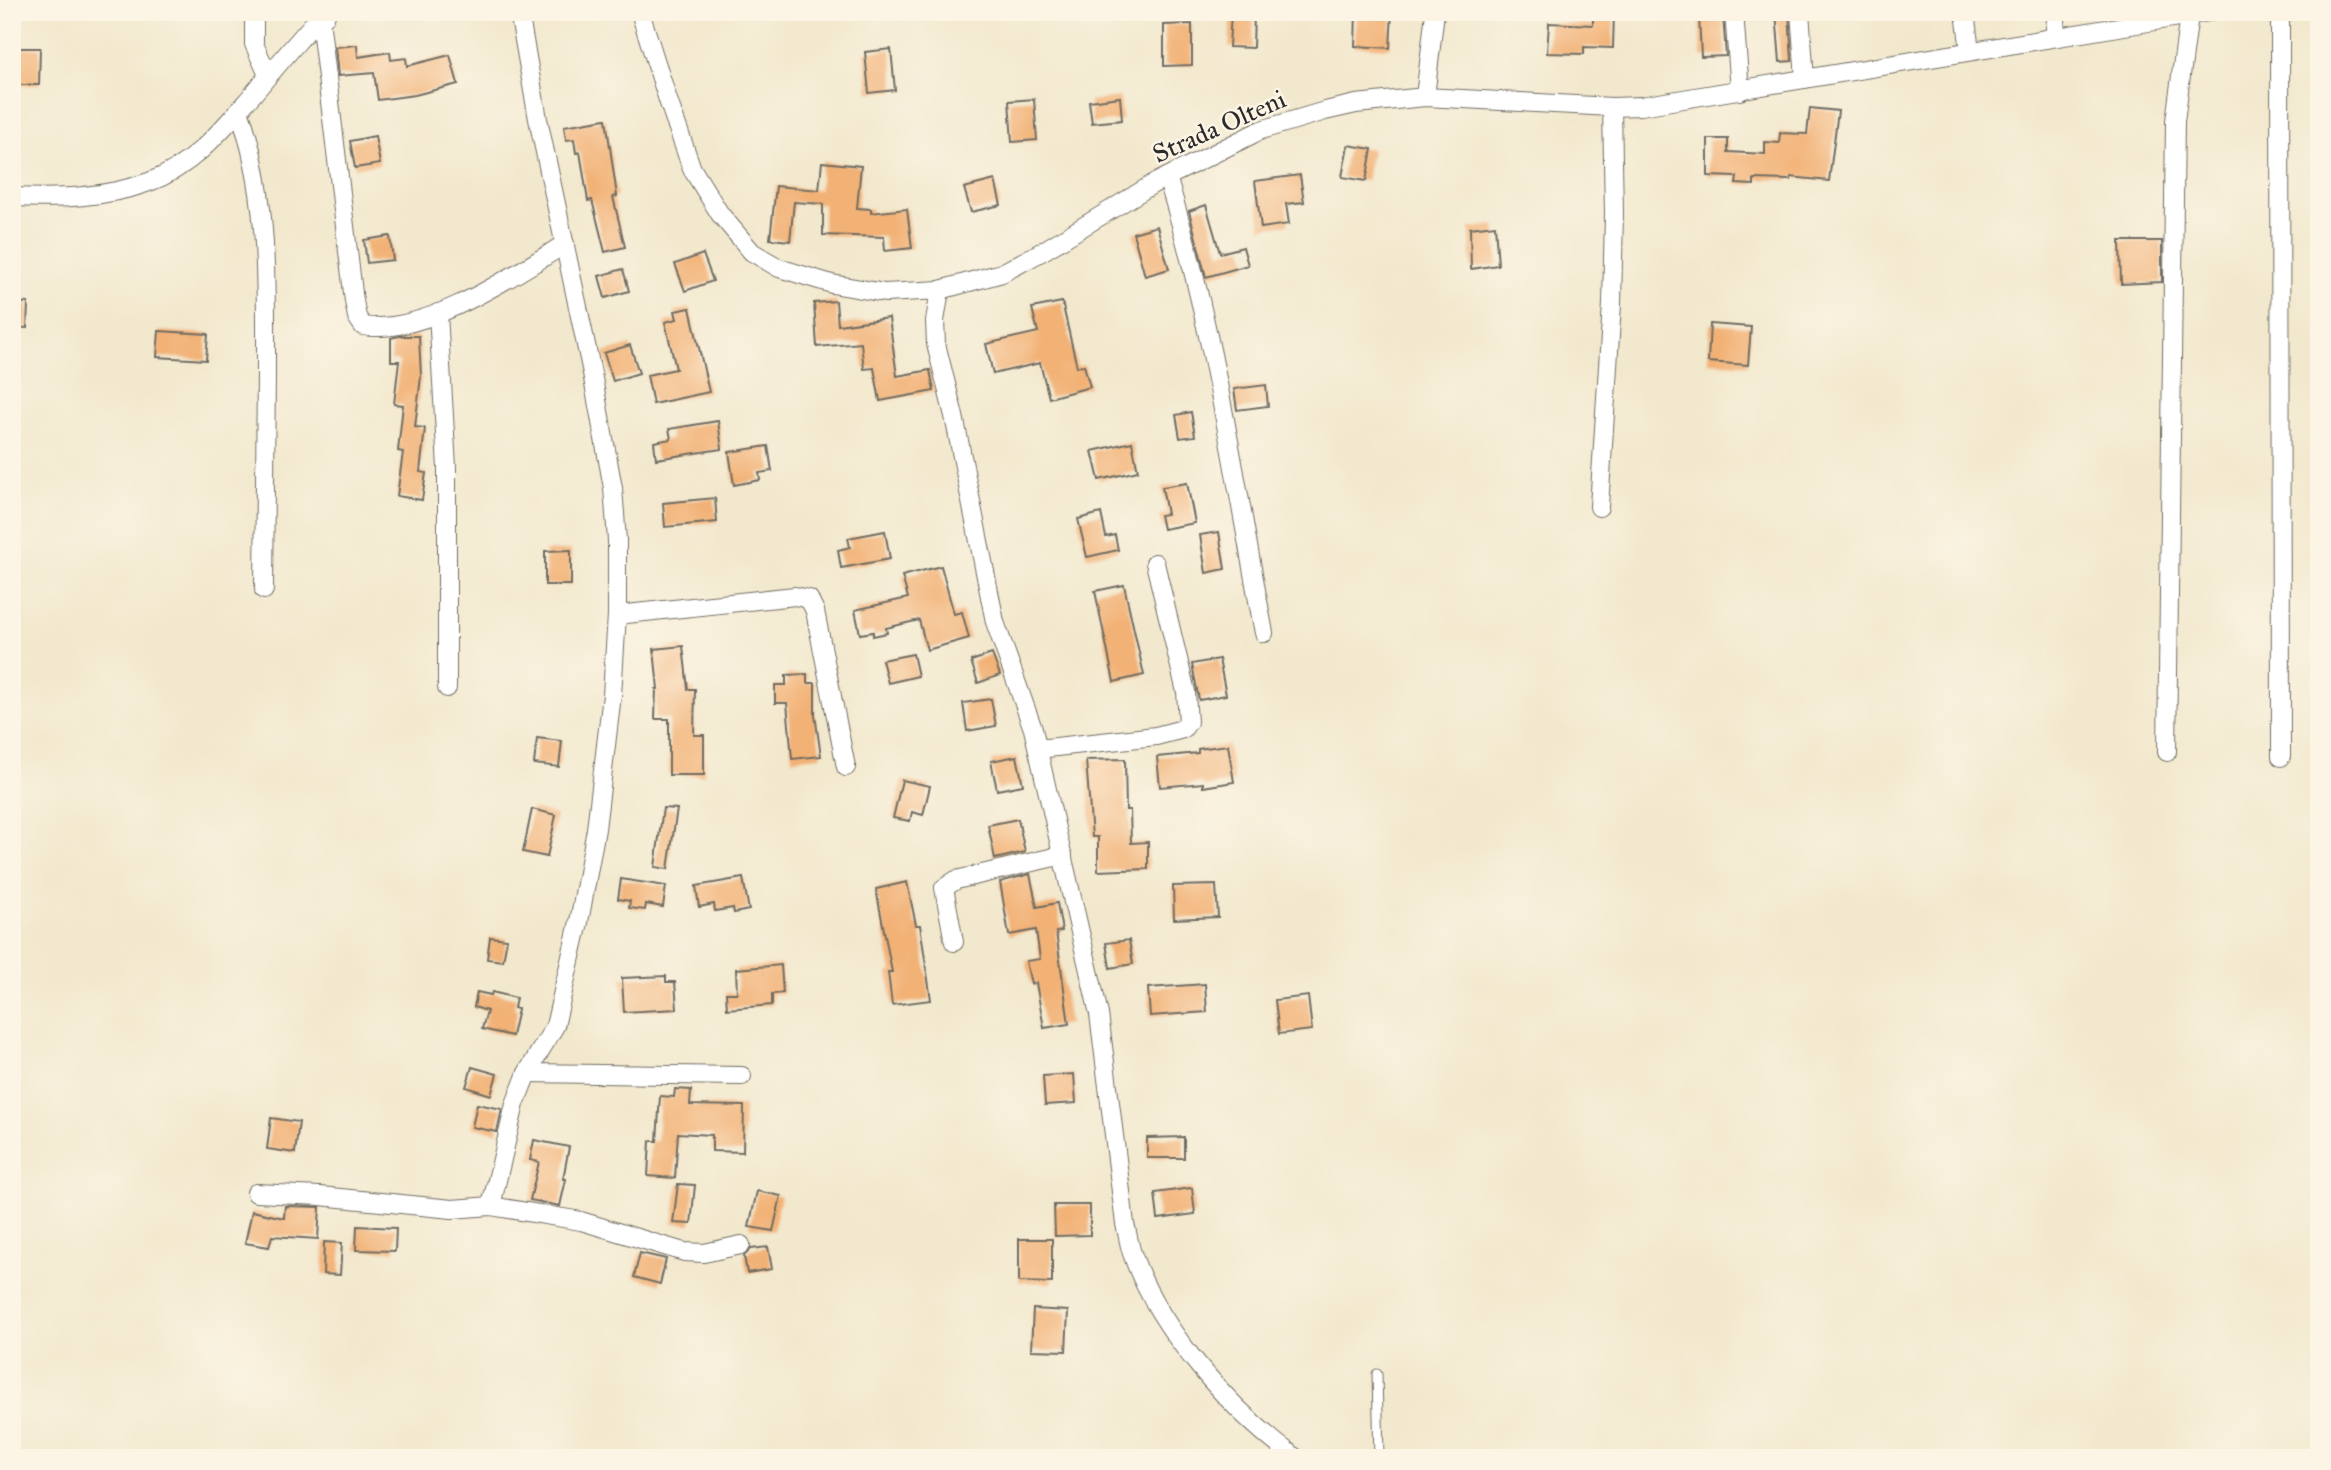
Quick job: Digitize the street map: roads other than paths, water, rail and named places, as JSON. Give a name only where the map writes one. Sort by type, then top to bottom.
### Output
[{"type":"street","points":[[254,12],[254,44],[268,75]]},
{"type":"street","points":[[491,1206],[515,1104],[527,1073],[555,1026],[579,922],[596,829],[612,695],[617,615],[617,540],[613,488],[519,12]]},
{"type":"street","name":"Strada Olteni","points":[[640,12],[692,169],[720,214],[752,252],[779,268],[832,284],[885,293],[940,290],[1002,273],[1167,177],[1261,130],[1356,104],[1425,97],[1612,107],[1641,106],[2209,12]]},
{"type":"street","points":[[1425,97],[1435,12]]},
{"type":"street","points":[[1734,12],[1740,91]]},
{"type":"street","points":[[1800,12],[1805,79]]},
{"type":"street","points":[[1965,12],[1970,51]]},
{"type":"street","points":[[2054,37],[2057,12]]},
{"type":"street","points":[[2280,12],[2281,757]]},
{"type":"street","points":[[2167,752],[2175,121],[2189,15]]},
{"type":"street","points":[[12,197],[82,197],[117,192],[152,181],[181,166],[206,146],[313,24],[325,16],[357,317],[363,326],[374,328],[404,325],[438,313],[504,282],[565,244]]},
{"type":"street","points":[[1599,507],[1612,304],[1612,107]]},
{"type":"street","points":[[239,110],[251,142],[261,203],[266,292],[264,590]]},
{"type":"street","points":[[1167,177],[1200,296],[1264,633]]},
{"type":"street","points":[[940,290],[935,321],[936,344],[954,416],[995,622],[1033,729],[1099,1014],[1125,1224],[1132,1255],[1148,1290],[1178,1338],[1220,1391],[1267,1437],[1296,1458]]},
{"type":"street","points":[[438,313],[447,468],[447,688]]},
{"type":"street","points":[[1038,749],[1156,736],[1183,729],[1188,722],[1186,692],[1154,563]]},
{"type":"street","points":[[617,615],[795,596],[808,599],[815,611],[846,767]]},
{"type":"street","points":[[954,943],[944,888],[946,885],[956,880],[1063,855]]},
{"type":"street","points":[[527,1073],[742,1076]]},
{"type":"street","points":[[256,1193],[320,1196],[452,1209],[491,1206],[581,1221],[684,1252],[704,1254],[741,1245]]},
{"type":"lane","points":[[1377,1374],[1379,1458]]}]
